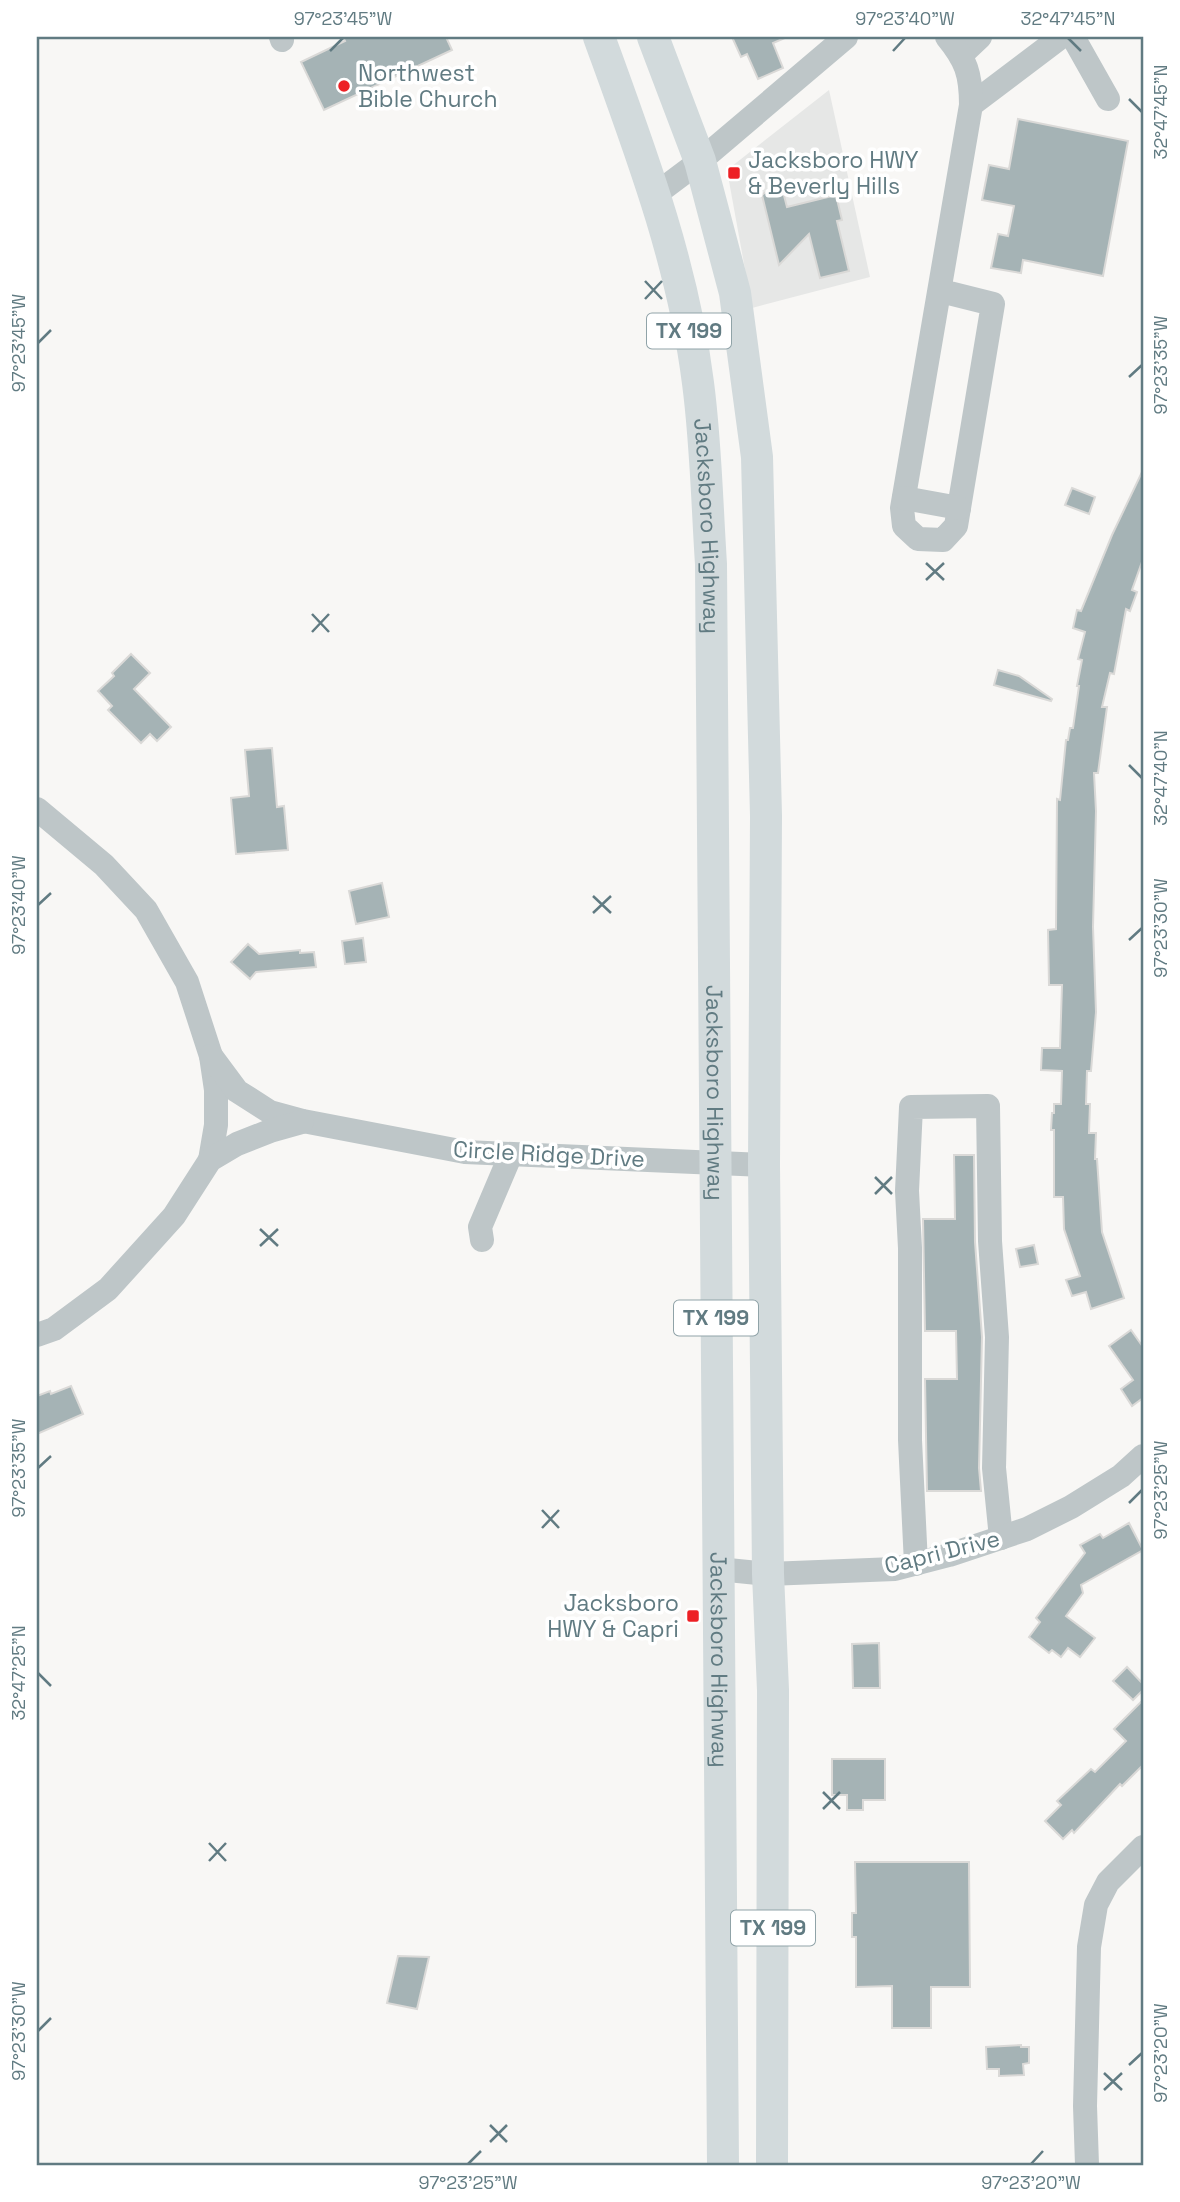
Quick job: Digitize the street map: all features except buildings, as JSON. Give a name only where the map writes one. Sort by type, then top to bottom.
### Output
[{"type":"main road","name":"Jacksboro Highway","points":[[599,37],[656,194],[681,289],[698,383],[711,564],[723,2165]]},
{"type":"main road","name":"TX 199","points":[[653,37],[700,160],[735,293],[757,457],[766,816],[764,1165],[768,1574],[773,1690],[772,2165]]},
{"type":"street","points":[[656,194],[846,37]]},
{"type":"street","points":[[941,291],[993,304],[956,526],[943,540],[918,539],[904,526],[904,499],[971,104],[971,84],[954,46],[981,37]]},
{"type":"street","points":[[971,104],[1061,37]]},
{"type":"street","points":[[1073,37],[1108,99]]},
{"type":"street","points":[[904,499],[959,508]]},
{"type":"street","points":[[37,808],[104,865],[146,910],[187,982],[211,1056],[216,1090],[210,1160]]},
{"type":"street","name":"Circle Ridge Drive","points":[[211,1056],[237,1091],[270,1112],[303,1121],[465,1152],[764,1165]]},
{"type":"street","points":[[916,1564],[910,1440],[911,1248],[907,1191],[911,1107],[988,1106],[990,1241],[997,1337],[994,1468],[1001,1538]]},
{"type":"street","name":"Circle Ridge Drive","points":[[37,1335],[54,1329],[108,1289],[174,1216],[210,1160],[248,1140],[303,1121]]},
{"type":"street","points":[[482,1240],[480,1227],[511,1154]]},
{"type":"street","name":"Capri Drive","points":[[718,1569],[768,1574],[895,1569],[916,1564],[1027,1529],[1071,1507],[1121,1476],[1143,1456]]},
{"type":"street","points":[[1087,2165],[1085,2106],[1088,1947],[1096,1905],[1108,1882],[1143,1847]]},
{"type":"shaded area","points":[[829,90],[870,277],[752,308],[727,170]]},
{"type":"place","name":"Northwest Bible Church","points":[[344,86]]},
{"type":"place","name":"Jacksboro HWY & Beverly Hills","points":[[734,173]]},
{"type":"place","name":"Jacksboro HWY & Capri","points":[[693,1616]]}]
